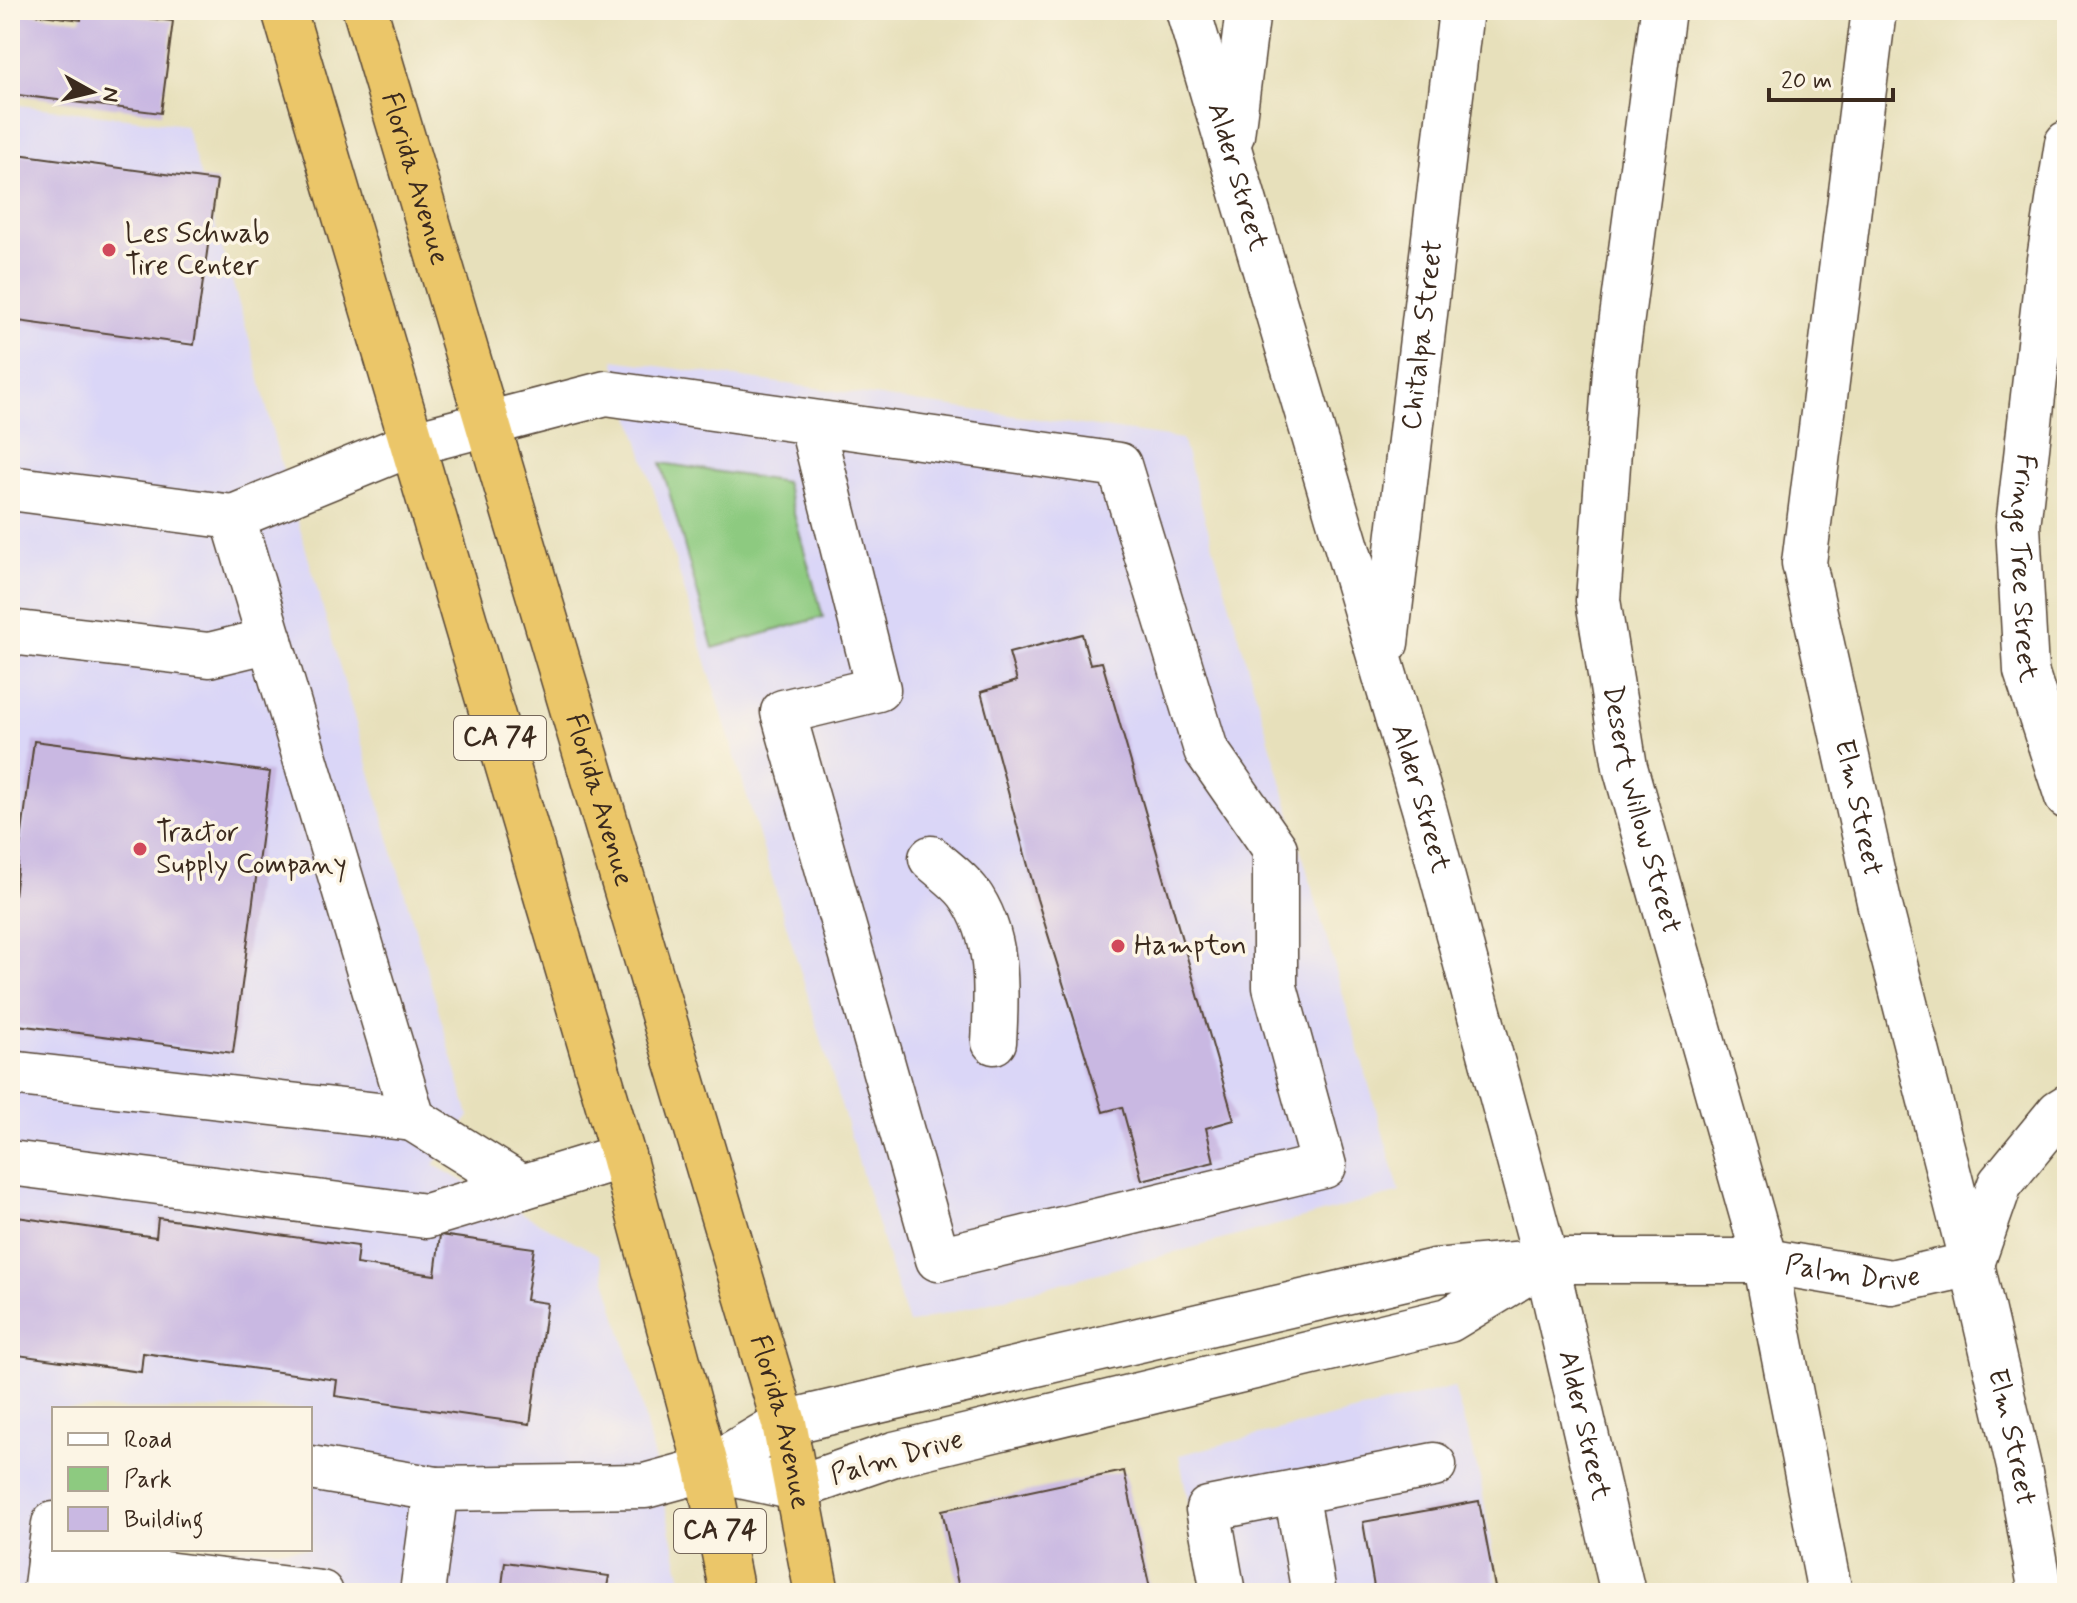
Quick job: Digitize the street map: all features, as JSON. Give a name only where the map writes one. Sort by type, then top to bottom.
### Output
[{"type":"highway","name":"CA 74","points":[[284,10],[623,1156],[707,1469],[732,1593]]},
{"type":"highway","name":"Florida Avenue","points":[[365,10],[784,1423],[817,1593]]},
{"type":"street","name":"Alder Street","points":[[1188,10],[1384,662],[1546,1261],[1623,1593]]},
{"type":"street","points":[[1230,150],[1248,10]]},
{"type":"street","name":"Chitalpa Street","points":[[1384,662],[1461,10]]},
{"type":"street","name":"Desert Willow Street","points":[[1663,10],[1615,370],[1598,600],[1625,767],[1765,1261],[1830,1593]]},
{"type":"street","name":"Elm Street","points":[[1874,10],[1804,563],[1880,906],[1972,1264],[2019,1467],[2041,1593]]},
{"type":"street","name":"Fringe Tree Street","points":[[2067,143],[2048,266],[2018,526],[2026,671],[2067,797]]},
{"type":"street","points":[[10,488],[233,517],[414,443],[606,393],[1119,465],[1206,750],[1275,849],[1275,987],[1324,1166],[938,1259],[783,712],[878,689],[811,422]]},
{"type":"street","points":[[233,517],[413,1119]]},
{"type":"street","points":[[10,632],[209,655],[270,640]]},
{"type":"street","points":[[931,858],[968,892],[989,935],[997,982],[994,1042]]},
{"type":"street","points":[[10,1073],[413,1119],[522,1187]]},
{"type":"street","points":[[1972,1264],[2000,1184],[2059,1112],[2067,1107]]},
{"type":"street","points":[[10,1163],[426,1216],[623,1156]]},
{"type":"street","name":"Palm Drive","points":[[707,1469],[796,1488],[894,1454],[1449,1320],[1546,1261]]},
{"type":"street","name":"Palm Drive","points":[[707,1469],[784,1423],[1435,1271],[1546,1261],[1765,1261],[1891,1282],[1972,1264]]},
{"type":"street","points":[[1332,1295],[1345,1346]]},
{"type":"street","points":[[1168,1334],[1181,1386]]},
{"type":"street","points":[[1223,1593],[1208,1509],[1434,1465]]},
{"type":"street","points":[[312,1468],[436,1489],[645,1486],[707,1469]]},
{"type":"street","points":[[422,1593],[436,1489]]},
{"type":"street","points":[[1296,1492],[1314,1593]]},
{"type":"street","points":[[49,1559],[321,1593]]},
{"type":"shaded area","points":[[10,104],[185,125],[253,351],[275,442],[469,1116],[434,1165],[599,1255],[637,1385],[685,1593],[10,1593]]},
{"type":"shaded area","points":[[614,360],[1182,439],[1400,1192],[908,1324]]},
{"type":"shaded area","points":[[1454,1387],[1480,1478],[1499,1593],[1206,1593],[1179,1455]]},
{"type":"green space","points":[[661,463],[785,482],[823,617],[713,648]]},
{"type":"building","points":[[82,10],[139,10],[138,17],[173,21],[161,113],[10,94],[10,11],[81,20]]},
{"type":"building","name":"Les Schwab Tire Center","points":[[10,153],[217,181],[194,345],[10,320]]},
{"type":"building","name":"Hampton","points":[[1082,634],[1090,664],[1102,662],[1234,1120],[1206,1128],[1214,1162],[1142,1180],[1122,1107],[1103,1112],[1037,899],[981,692],[1017,681],[1009,653]]},
{"type":"building","name":"Tractor Supply Company","points":[[34,741],[270,772],[233,1053],[10,1024],[10,926]]},
{"type":"building","points":[[10,1216],[156,1237],[158,1218],[358,1246],[356,1264],[435,1275],[440,1235],[534,1248],[526,1300],[547,1303],[530,1424],[335,1396],[337,1380],[143,1353],[141,1372],[10,1354]]},
{"type":"building","points":[[1124,1471],[1151,1593],[960,1593],[942,1510]]},
{"type":"building","points":[[1479,1501],[1496,1593],[1375,1593],[1363,1522]]},
{"type":"building","points":[[505,1562],[609,1576],[606,1593],[501,1593]]},
{"type":"place","name":"Les Schwab Tire Center","points":[[109,250]]},
{"type":"place","name":"Tractor Supply Company","points":[[140,849]]},
{"type":"place","name":"Hampton","points":[[1118,946]]}]
